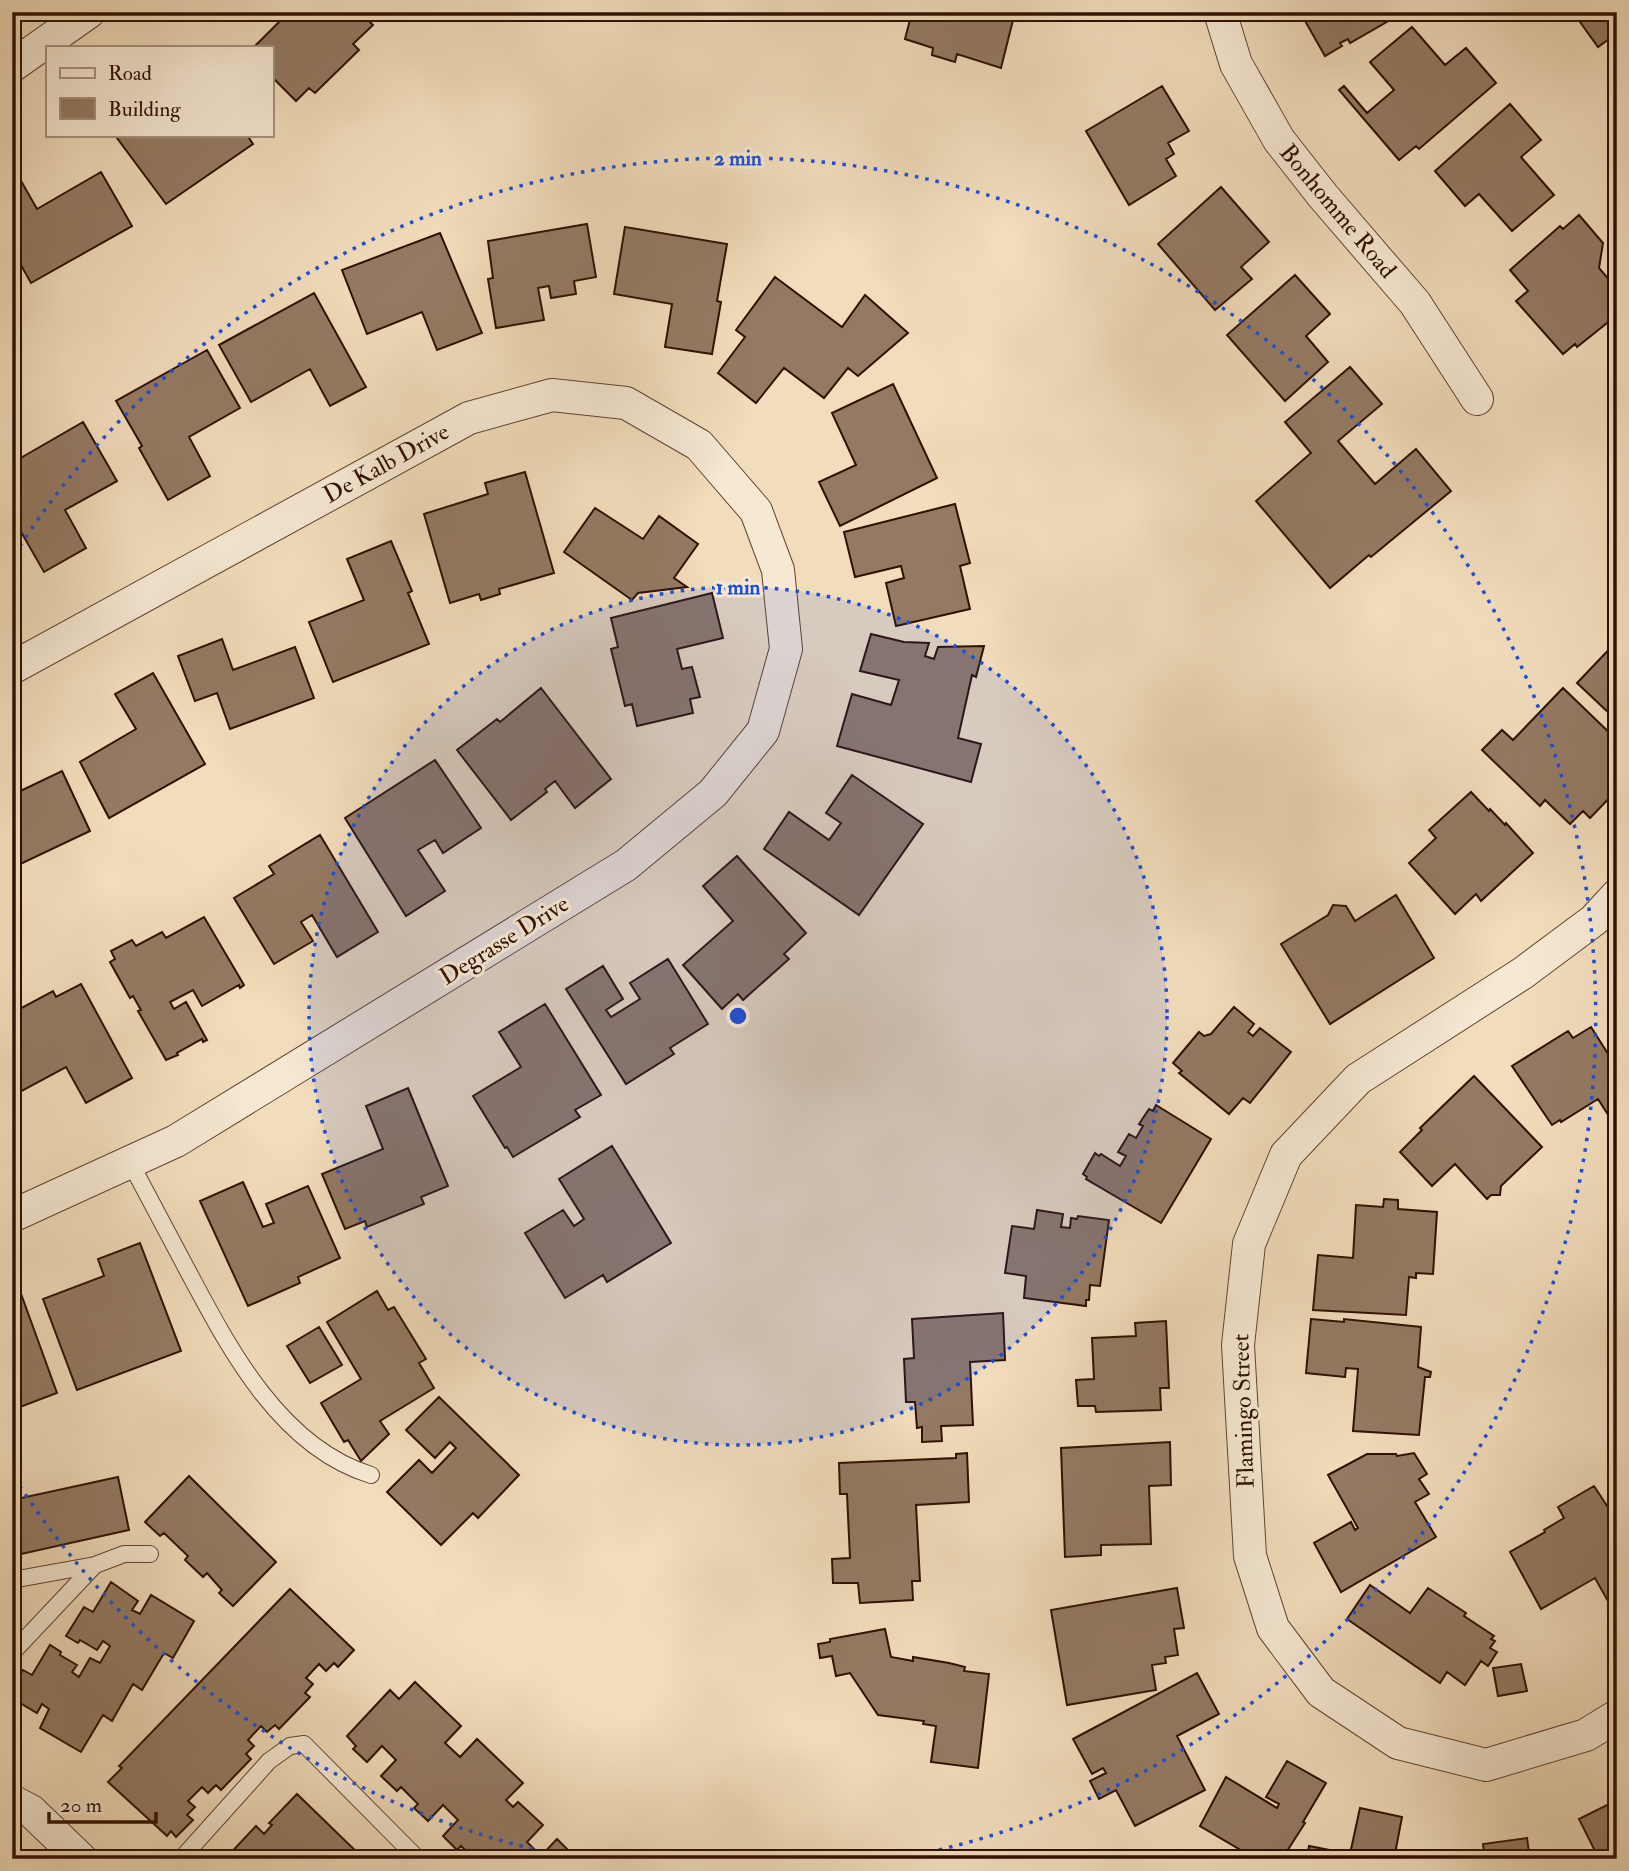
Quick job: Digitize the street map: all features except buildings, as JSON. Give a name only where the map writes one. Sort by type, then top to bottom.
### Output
[{"type":"street","points":[[12,66],[89,12]]},
{"type":"street","name":"Bonhomme Road","points":[[1220,12],[1236,64],[1279,140],[1415,303],[1477,399]]},
{"type":"street","name":"De Kalb Drive","points":[[12,668],[469,418],[552,395],[626,403],[699,445],[756,511]]},
{"type":"street","name":"Degrasse Drive","points":[[12,1216],[176,1141],[626,865],[713,793],[763,731],[786,649],[778,570],[756,511]]},
{"type":"street","name":"Flamingo Street","points":[[1617,895],[1594,920],[1523,974],[1358,1079],[1286,1154],[1249,1244],[1238,1346],[1250,1556],[1273,1628],[1321,1692],[1398,1743],[1486,1765],[1586,1735],[1617,1716]]},
{"type":"street","points":[[12,1801],[31,1811],[81,1859]]},
{"type":"lane","points":[[130,1162],[227,1345],[260,1392],[310,1443],[346,1468],[371,1475]]},
{"type":"lane","points":[[12,1580],[95,1565],[124,1553],[150,1554]]},
{"type":"lane","points":[[12,1653],[95,1565]]},
{"type":"lane","points":[[181,1859],[269,1761],[290,1746],[304,1744],[418,1859]]}]
